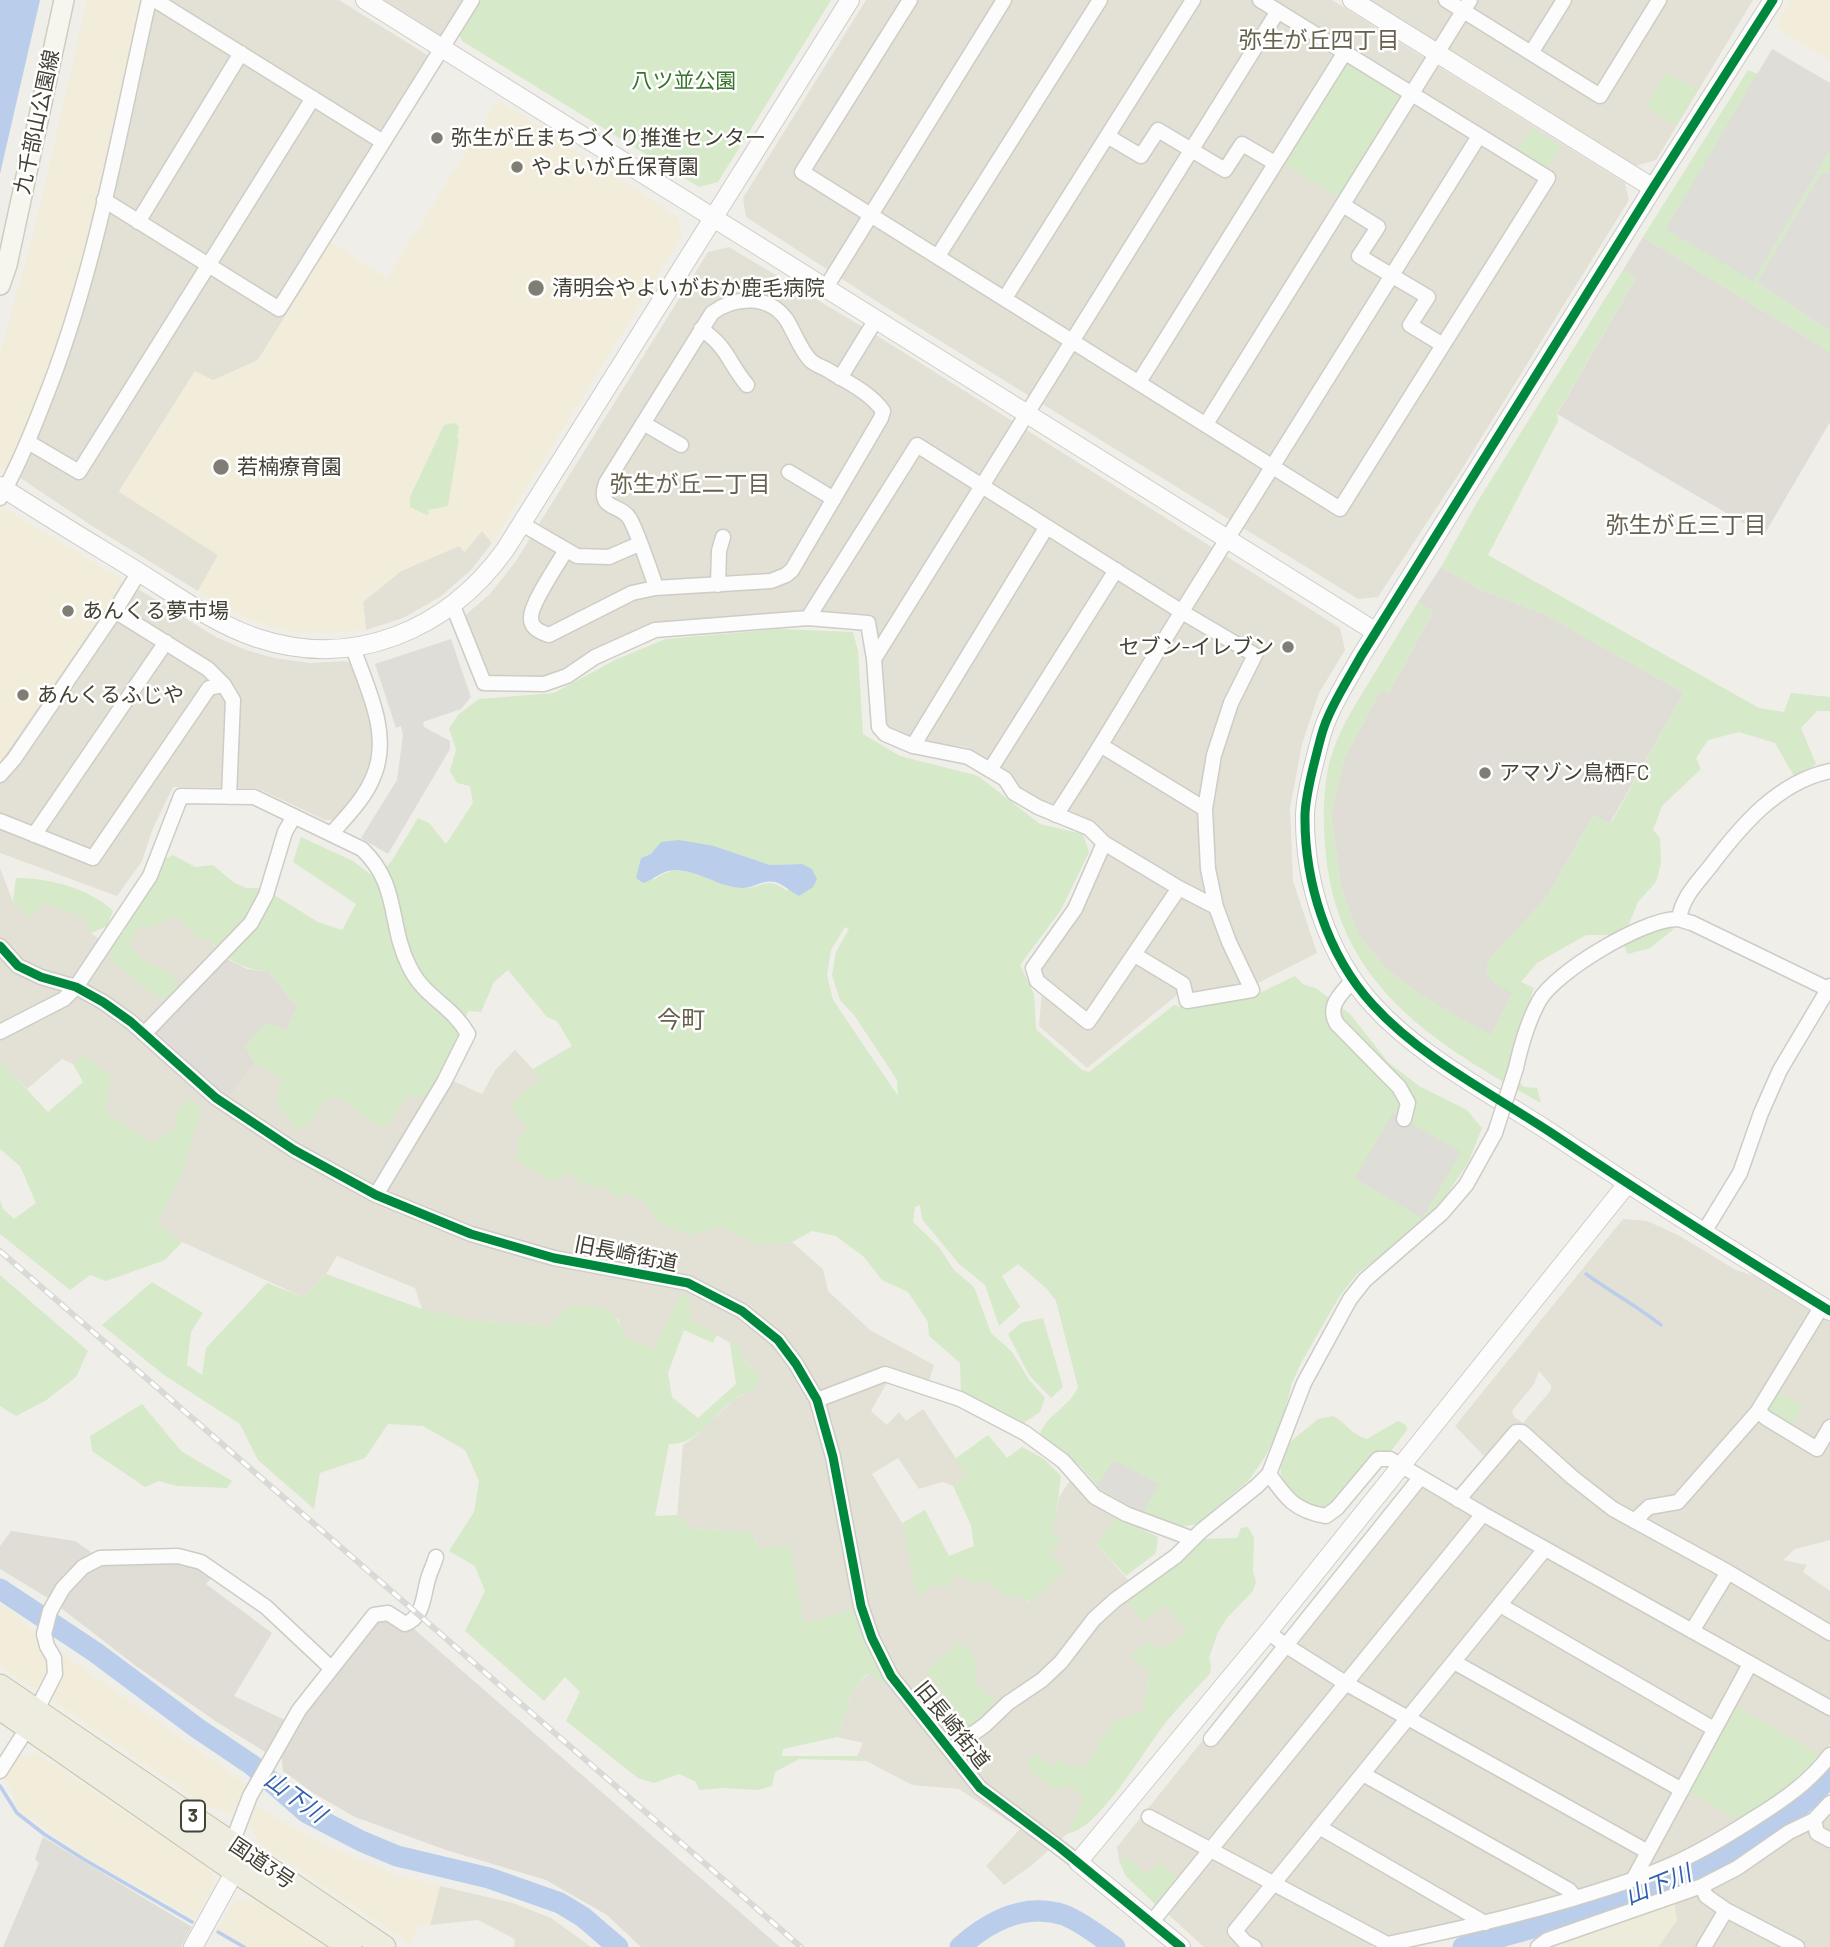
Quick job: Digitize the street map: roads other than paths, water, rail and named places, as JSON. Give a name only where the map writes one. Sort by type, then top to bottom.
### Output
[{"type":"highway","name":"国道3号","points":[[0,1686],[33,1719],[235,1871],[350,1947]]},
{"type":"highway","name":"国道3号","points":[[0,1708],[33,1719],[232,1843],[384,1947]]},
{"type":"main road","name":"九千部山公園線","points":[[0,285],[7,265],[64,0]]},
{"type":"street","points":[[149,0],[82,293],[54,377],[28,442],[2,491],[214,618],[257,638],[315,648],[353,648],[395,637],[453,606],[492,568],[850,0]]},
{"type":"street","points":[[155,0],[383,142]]},
{"type":"street","points":[[365,0],[1376,632]]},
{"type":"street","points":[[104,200],[279,309],[472,0]]},
{"type":"street","points":[[910,0],[802,172],[1340,509],[1548,178],[1260,0]]},
{"type":"street","points":[[825,289],[1004,0]]},
{"type":"street","points":[[938,256],[1100,0]]},
{"type":"street","points":[[1006,298],[1193,0]]},
{"type":"street","points":[[1352,0],[1653,188]]},
{"type":"street","points":[[1446,0],[1467,5],[1531,53],[1600,96],[1660,0]]},
{"type":"street","points":[[1531,53],[1564,0]]},
{"type":"street","points":[[1634,1521],[1649,1507],[1678,1502],[1758,1411],[1826,1309],[1462,1076],[1410,1039],[1374,1006],[1353,980],[1335,947],[1309,876],[1305,813],[1310,779],[1327,718],[1376,632],[1773,0]]},
{"type":"street","points":[[1206,424],[1467,5]]},
{"type":"street","points":[[874,659],[1278,11]]},
{"type":"street","points":[[1139,382],[1345,52]]},
{"type":"street","points":[[138,222],[241,53]]},
{"type":"street","points":[[28,442],[79,472],[313,98]]},
{"type":"street","points":[[1107,136],[1141,156],[1158,130],[1225,170],[1242,144],[1275,163]]},
{"type":"street","points":[[1056,816],[1479,136]]},
{"type":"street","points":[[1343,205],[1378,227],[1359,256],[1428,297],[1410,325],[1443,345]]},
{"type":"street","points":[[566,550],[530,616],[533,625],[540,632],[549,635],[632,593],[654,588],[771,581],[792,570],[883,411],[873,398],[811,361],[784,317],[769,306],[751,300],[729,303],[712,313],[603,492],[609,506],[629,518],[654,581],[654,588]]},
{"type":"street","points":[[840,378],[875,321]]},
{"type":"street","points":[[701,328],[724,348],[737,373],[747,385]]},
{"type":"street","points":[[643,423],[681,446]]},
{"type":"street","points":[[808,618],[917,445],[1046,528],[1255,655],[1231,703],[1218,742],[1205,809],[1208,869],[1216,908],[1252,990],[1187,1001],[1183,984],[1135,955]]},
{"type":"street","points":[[789,472],[834,499]]},
{"type":"street","points":[[522,524],[577,556],[609,557],[639,544]]},
{"type":"street","points":[[913,746],[1046,528]]},
{"type":"street","points":[[718,585],[719,551],[723,537]]},
{"type":"street","points":[[990,770],[1116,570]]},
{"type":"street","points":[[0,775],[14,759],[139,572]]},
{"type":"street","points":[[453,606],[484,683],[544,684],[568,676],[595,657],[655,630],[808,618],[868,623],[874,659],[879,727],[885,734],[913,746],[968,757],[1005,779],[1014,793],[1056,816],[1089,828],[1104,843],[1216,908]]},
{"type":"street","points":[[115,611],[208,669],[224,685],[233,700],[229,797]]},
{"type":"street","points":[[34,835],[166,642]]},
{"type":"street","points":[[332,834],[359,801],[374,776],[381,743],[377,715],[353,648]]},
{"type":"street","points":[[0,821],[93,858],[209,688],[224,685]]},
{"type":"street","points":[[1102,746],[1205,809]]},
{"type":"street","points":[[1679,919],[1684,901],[1735,834],[1773,798],[1804,780],[1830,771]]},
{"type":"street","points":[[0,1032],[64,999],[76,987],[150,876],[181,796],[254,797],[362,849],[378,867],[387,883],[408,965],[421,987],[459,1019],[468,1034],[444,1082],[376,1195]]},
{"type":"street","points":[[144,1034],[251,923],[266,895],[285,832],[294,816]]},
{"type":"street","points":[[1104,843],[1075,909],[1033,968],[1037,981],[1088,1022],[1179,888]]},
{"type":"street","points":[[950,1750],[985,1725],[1008,1703],[1042,1680],[1061,1662],[1094,1619],[1115,1600],[1176,1556],[1269,1474],[1304,1383],[1350,1299],[1365,1280],[1442,1213],[1466,1185],[1495,1133],[1524,1034],[1539,1000],[1554,981],[1579,963],[1633,933],[1663,921],[1679,919],[1829,989],[1775,1080],[1760,1113],[1740,1173],[1704,1232]]},
{"type":"street","name":"旧長崎街道","points":[[0,946],[18,966],[41,977],[76,987],[103,1002],[144,1034],[216,1098],[294,1150],[376,1195],[471,1234],[554,1258],[688,1283],[742,1311],[778,1340],[817,1400],[833,1457],[862,1606],[872,1638],[891,1676],[980,1788],[1078,1862]]},
{"type":"street","points":[[1353,980],[1333,1005],[1333,1016],[1337,1024],[1399,1087],[1408,1103],[1404,1119]]},
{"type":"street","points":[[1181,1947],[1078,1862],[1268,1632],[1627,1184]]},
{"type":"street","points":[[817,1400],[886,1374],[960,1399],[1026,1433],[1062,1461],[1095,1497],[1126,1514],[1193,1539]]},
{"type":"street","points":[[1758,1411],[1818,1449],[1830,1427]]},
{"type":"street","points":[[1458,1500],[1516,1432],[1522,1432],[1613,1509],[1728,1572],[1830,1633]]},
{"type":"street","points":[[1269,1474],[1297,1508],[1325,1516],[1337,1508],[1378,1459],[1390,1459],[1458,1500],[1830,1708]]},
{"type":"street","points":[[1211,1739],[1420,1478]]},
{"type":"street","points":[[1151,1923],[1483,1514]]},
{"type":"street","points":[[1254,1947],[1235,1931],[1545,1549]]},
{"type":"street","points":[[0,1771],[33,1719],[55,1674],[54,1658],[44,1634],[50,1611],[63,1588],[83,1567],[100,1558],[178,1556],[201,1562],[266,1607],[331,1668]]},
{"type":"street","points":[[193,1947],[235,1871],[232,1843],[254,1788],[299,1710],[374,1615],[388,1613],[405,1624],[414,1618],[424,1604],[436,1557]]},
{"type":"street","points":[[1692,1631],[1728,1572]]},
{"type":"street","points":[[1500,1605],[1714,1729]]},
{"type":"street","points":[[1268,1632],[1347,1684],[1648,1852]]},
{"type":"street","points":[[1454,1662],[1682,1790]]},
{"type":"street","points":[[1634,1878],[1750,1664]]},
{"type":"street","points":[[1149,1817],[1384,1946],[1485,1923],[1655,1872],[1734,1832],[1807,1781],[1830,1755]]},
{"type":"street","points":[[1363,1774],[1569,1890],[1575,1897]]},
{"type":"street","points":[[1538,1947],[1547,1940],[1702,1886],[1737,1868],[1789,1832],[1814,1820],[1830,1803]]},
{"type":"street","points":[[1814,1820],[1817,1833],[1830,1840]]},
{"type":"street","points":[[1319,1828],[1485,1923]]},
{"type":"street","points":[[1702,1886],[1706,1896],[1726,1910],[1797,1947]]},
{"type":"street","points":[[1704,1947],[1726,1910]]},
{"type":"water","points":[[0,0],[40,0],[0,174]]},
{"type":"water","points":[[679,840],[714,846],[770,865],[802,864],[812,869],[817,879],[813,887],[799,896],[775,882],[747,888],[733,887],[678,870],[665,872],[643,883],[636,878],[641,858],[651,854],[661,842]]},
{"type":"waterway","points":[[1586,1274],[1661,1325]]},
{"type":"waterway","name":"山下川","points":[[0,1589],[95,1652],[252,1765],[307,1813],[397,1856],[489,1878],[560,1903],[583,1917],[618,1947]]},
{"type":"waterway","name":"山下川","points":[[1463,1947],[1610,1905],[1709,1865],[1755,1840],[1795,1810],[1830,1776]]},
{"type":"waterway","points":[[0,1786],[17,1813],[44,1834],[192,1922]]},
{"type":"waterway","name":"山下川","points":[[960,1947],[995,1922],[1035,1911],[1071,1918],[1115,1947]]},
{"type":"waterway","points":[[218,1932],[244,1947]]},
{"type":"railway","points":[[0,1251],[801,1947]]},
{"type":"place","name":"弥生が丘まちづくり推進センター","points":[[437,138]]},
{"type":"place","name":"やよいが丘保育園","points":[[517,167]]},
{"type":"place","name":"清明会やよいがおか鹿毛病院","points":[[536,288]]},
{"type":"place","name":"若楠療育園","points":[[221,467]]},
{"type":"place","name":"あんくる夢市場","points":[[68,611]]},
{"type":"place","name":"セブン-イレブン","points":[[1288,647]]},
{"type":"place","name":"あんくるふじや","points":[[23,695]]},
{"type":"place","name":"アマゾン鳥栖FC","points":[[1485,773]]},
{"type":"district","name":"弥生が丘四丁目","points":[[1319,40]]},
{"type":"district","name":"弥生が丘二丁目","points":[[690,484]]},
{"type":"district","name":"弥生が丘三丁目","points":[[1686,525]]},
{"type":"district","name":"今町","points":[[681,1020]]},
{"type":"park label","name":"八ツ並公園","points":[[684,81]]}]
